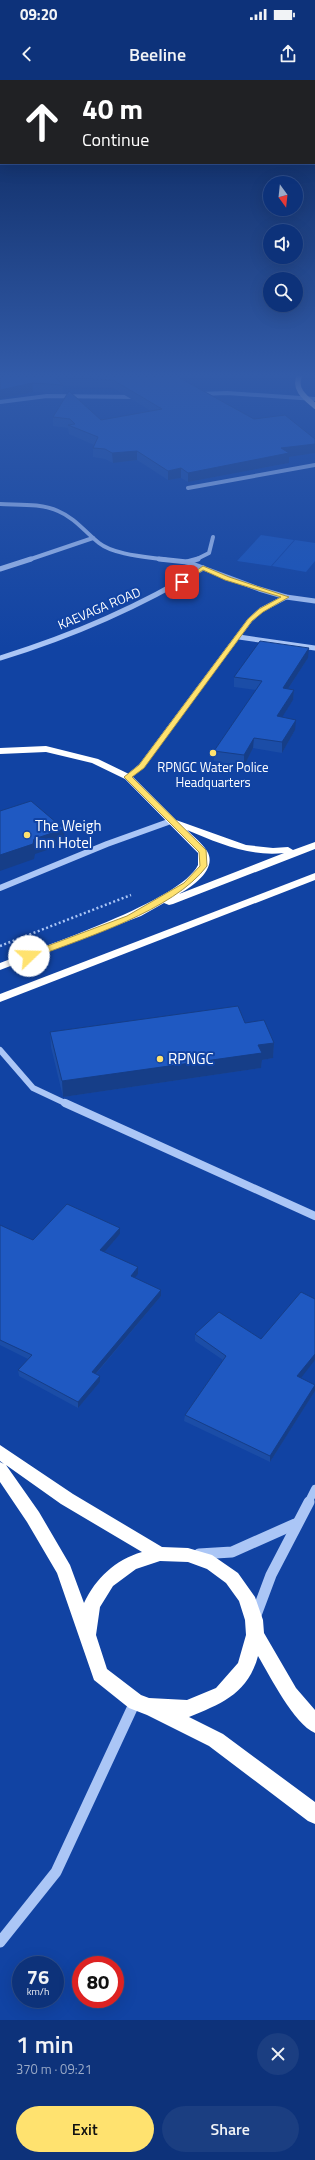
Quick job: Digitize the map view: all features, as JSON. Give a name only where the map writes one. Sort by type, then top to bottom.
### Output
[{"type":"highway","points":[[0,751],[46,749],[96,761],[128,777],[203,852],[204,866],[187,885],[130,917]]},
{"type":"highway","points":[[171,821],[251,851],[271,853],[313,846]]},
{"type":"highway","points":[[0,967],[313,846]]},
{"type":"highway","points":[[0,998],[315,876]]},
{"type":"highway","points":[[0,1452],[67,1499],[160,1554]]},
{"type":"highway","points":[[0,1469],[33,1517],[64,1570],[100,1674],[142,1705],[216,1740],[315,1814]]},
{"type":"highway","points":[[87,1635],[92,1605],[107,1581],[131,1563],[160,1554],[188,1555],[212,1564],[232,1578],[246,1597],[255,1627],[290,1694],[315,1724]]},
{"type":"highway","points":[[142,1705],[187,1709],[222,1694],[246,1668],[255,1627]]},
{"type":"street","points":[[188,488],[301,468]]},
{"type":"street","points":[[0,504],[35,506],[58,510],[78,522],[92,538],[100,544],[137,557],[187,562],[240,583],[286,597],[315,601]]},
{"type":"street","points":[[187,562],[210,554],[213,550],[213,537]]},
{"type":"street","points":[[0,568],[92,538]]},
{"type":"street","name":"KAEVAGA ROAD","points":[[0,658],[34,648],[116,615],[172,588],[203,568]]},
{"type":"street","points":[[128,777],[141,766],[256,615],[286,597]]},
{"type":"street","points":[[238,637],[315,648]]},
{"type":"street","points":[[0,888],[107,844],[171,821]]},
{"type":"street","points":[[0,1050],[33,1088],[315,1216]]},
{"type":"street","points":[[255,1627],[270,1575],[315,1489]]},
{"type":"street","points":[[188,1555],[232,1552],[296,1524]]},
{"type":"street","points":[[0,1942],[56,1872],[142,1705]]},
{"type":"path","points":[[0,946],[134,894]]},
{"type":"shaded area","points":[[261,535],[294,540],[271,566],[237,561]]},
{"type":"shaded area","points":[[295,540],[315,543],[315,561],[306,572],[272,566]]},
{"type":"building","points":[[163,468],[216,468],[188,473],[181,468],[168,471]]},
{"type":"building","points":[[260,641],[309,648],[283,688],[294,690],[277,716],[296,720],[282,742],[254,738],[244,755],[214,751],[262,681],[234,677]]},
{"type":"building","points":[[31,801],[64,829],[34,839],[33,844],[0,855],[0,811]]},
{"type":"building","name":"RPNGC","points":[[238,1006],[245,1023],[264,1020],[274,1043],[258,1045],[262,1053],[62,1081],[50,1032]]},
{"type":"building","points":[[67,1204],[120,1228],[100,1250],[138,1267],[131,1276],[161,1290],[92,1372],[100,1376],[78,1402],[18,1370],[32,1355],[0,1340],[0,1225],[33,1240]]},
{"type":"building","points":[[301,1292],[315,1299],[315,1354],[297,1376],[315,1385],[270,1456],[185,1415],[226,1356],[195,1334],[219,1312],[261,1339]]},
{"type":"place","name":"RPNGC Water Police Headquarters","points":[[213,753]]},
{"type":"place","name":"The Weigh Inn Hotel","points":[[27,835]]},
{"type":"place","name":"RPNGC","points":[[160,1059]]},
{"type":"route","points":[[29,956],[130,917],[187,885],[196,877],[204,866],[203,852],[128,777],[141,766],[250,620],[261,610],[286,597],[227,579],[203,568],[182,582]]}]
